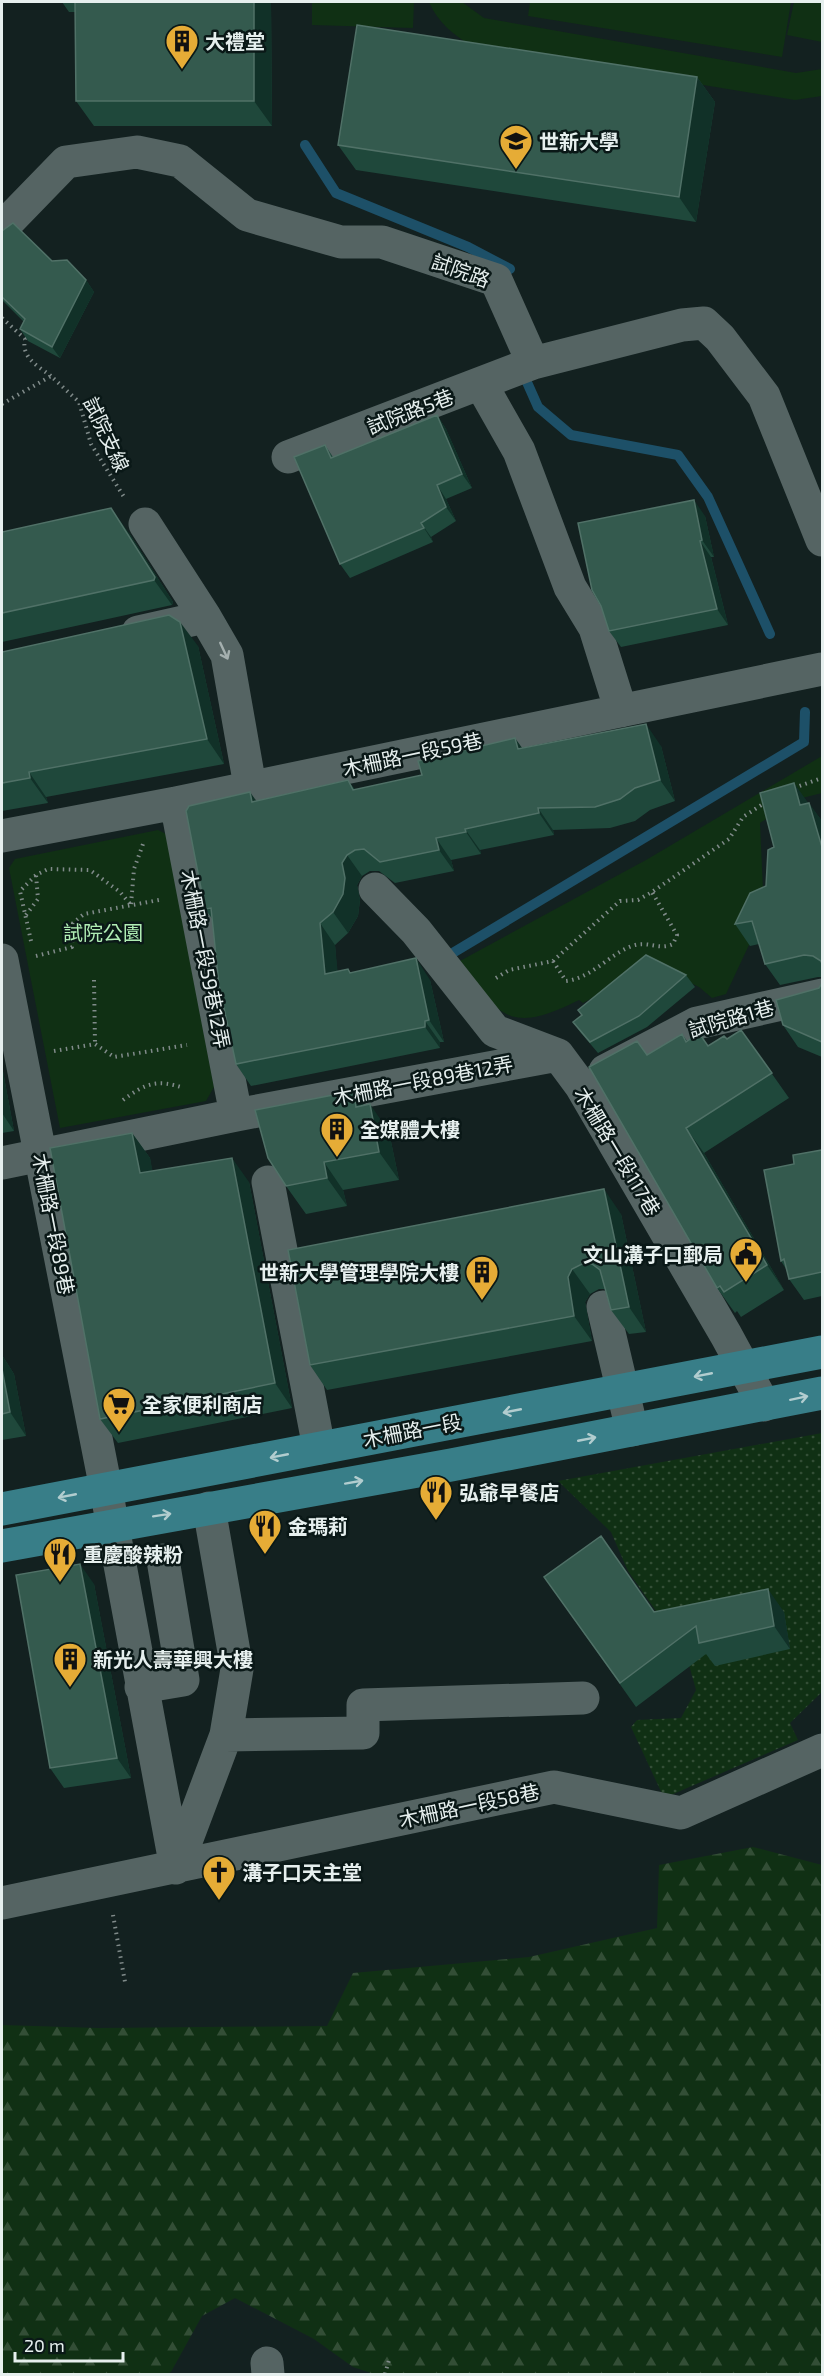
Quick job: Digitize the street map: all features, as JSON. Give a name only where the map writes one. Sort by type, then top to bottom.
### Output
[{"type":"main road","name":"木柵路一段","points":[[2,1509],[822,1352]]},
{"type":"main road","name":"木柵路一段","points":[[2,1546],[764,1406],[822,1393]]},
{"type":"street","name":"試院路","points":[[2,228],[66,162],[137,152],[180,161],[247,215],[341,242],[382,242],[496,280],[533,363]]},
{"type":"street","points":[[533,363],[682,325],[704,323],[720,338],[764,396],[822,540]]},
{"type":"street","name":"試院路5巷","points":[[288,457],[533,363]]},
{"type":"street","points":[[482,384],[519,451],[570,587],[596,628],[621,711]]},
{"type":"street","points":[[145,524],[227,655],[250,786]]},
{"type":"street","points":[[104,639],[205,617]]},
{"type":"street","name":"木柵路一段59巷","points":[[2,837],[822,669]]},
{"type":"street","name":"木柵路一段59巷12弄","points":[[176,803],[236,1115]]},
{"type":"street","points":[[375,889],[416,931],[455,1002],[495,1031],[558,1055]]},
{"type":"street","name":"木柵路一段89巷","points":[[2,960],[106,1489]]},
{"type":"street","name":"試院路1巷","points":[[581,1086],[614,1065],[697,1023],[822,994]]},
{"type":"street","name":"木柵路一段89巷12弄","points":[[2,1164],[236,1115],[558,1055]]},
{"type":"street","name":"木柵路一段117巷","points":[[558,1055],[581,1086],[745,1368],[764,1406]]},
{"type":"street","points":[[268,1182],[319,1448]]},
{"type":"street","points":[[603,1307],[632,1430]]},
{"type":"street","points":[[106,1489],[176,1868]]},
{"type":"street","points":[[176,1868],[226,1736],[237,1669],[209,1508]]},
{"type":"street","points":[[141,1687],[183,1680],[163,1560]]},
{"type":"street","points":[[226,1736],[363,1733],[363,1705],[583,1698]]},
{"type":"street","name":"木柵路一段58巷","points":[[2,1903],[176,1868],[554,1786],[681,1813],[822,1750]]},
{"type":"path","name":"試院支線","points":[[2,318],[25,339],[24,347],[27,357],[79,402],[91,444],[113,483],[145,524]]},
{"type":"path","points":[[2,404],[51,376]]},
{"type":"path","points":[[792,788],[822,778]]},
{"type":"path","points":[[455,1002],[509,970],[553,961],[620,901],[638,900],[652,892],[729,839],[743,817],[772,798]]},
{"type":"path","points":[[131,905],[134,869],[144,843],[153,838]]},
{"type":"path","points":[[37,966],[20,891],[36,875],[48,869],[90,870],[120,892],[131,905]]},
{"type":"path","points":[[26,916],[38,899],[36,875]]},
{"type":"path","points":[[553,961],[566,981],[579,979],[633,946],[646,944],[664,948],[673,944],[676,935],[652,892]]},
{"type":"path","points":[[35,956],[72,947],[73,923],[84,914],[167,898]]},
{"type":"path","points":[[94,980],[95,1044]]},
{"type":"path","points":[[51,1041],[55,1061]]},
{"type":"path","points":[[53,1052],[95,1044],[114,1058],[193,1044]]},
{"type":"path","points":[[121,1102],[138,1089],[164,1081],[194,1091]]},
{"type":"path","points":[[107,1882],[125,1982]]},
{"type":"path","points":[[385,2374],[389,2360]]},
{"type":"green space","points":[[312,2],[414,2],[413,28],[312,25]]},
{"type":"green space","points":[[429,2],[462,2],[484,18],[796,73],[822,69],[822,96],[795,100],[473,47],[447,28]]},
{"type":"green space","points":[[530,2],[791,2],[782,57],[528,16]]},
{"type":"green space","points":[[794,2],[822,2],[822,42],[787,35]]},
{"type":"green space","points":[[822,756],[822,793],[794,800],[760,823],[764,913],[726,994],[712,998],[699,987],[652,964],[583,1003],[579,1000],[537,1016],[522,1018],[509,1015],[497,1008],[485,997],[458,962],[646,860]]},
{"type":"green space","name":"試院公園","points":[[158,830],[166,834],[214,1087],[206,1101],[60,1128],[9,868],[15,859]]},
{"type":"green space","points":[[822,1433],[822,1692],[790,1723],[798,1740],[664,1798],[631,1727],[637,1720],[681,1718],[696,1690],[686,1654],[628,1571],[611,1532],[558,1481]]},
{"type":"green space","points":[[753,1847],[822,1865],[822,2374],[374,2374],[353,2367],[314,2339],[235,2298],[202,2316],[171,2372],[166,2374],[2,2374],[2,2025],[98,2028],[327,2026],[353,1973],[529,1957],[657,1928],[659,1865]]},
{"type":"building","name":"大禮堂","points":[[75,2],[254,2],[254,101],[76,101]]},
{"type":"building","points":[[357,25],[697,77],[679,197],[338,145]]},
{"type":"building","points":[[13,223],[52,261],[67,260],[86,280],[52,347],[20,329],[25,319],[2,297],[2,231]]},
{"type":"building","points":[[437,415],[462,474],[437,485],[446,507],[421,523],[424,528],[340,564],[294,457],[325,445],[331,458]]},
{"type":"building","points":[[694,500],[702,540],[700,541],[717,609],[609,631],[601,606],[592,590],[578,523]]},
{"type":"building","points":[[111,508],[155,577],[154,580],[2,613],[2,532]]},
{"type":"building","points":[[169,615],[180,622],[207,739],[29,772],[30,778],[2,783],[2,652]]},
{"type":"building","points":[[646,724],[660,780],[635,788],[620,799],[595,807],[538,808],[539,813],[465,829],[466,832],[436,838],[439,850],[380,862],[364,849],[355,850],[347,855],[342,863],[345,878],[343,894],[333,912],[320,923],[325,974],[348,969],[350,973],[416,958],[429,1020],[425,1021],[425,1027],[236,1064],[219,985],[211,908],[205,909],[186,811],[189,806],[250,792],[252,802],[348,780],[353,790],[422,775],[418,761],[515,738],[518,749]]},
{"type":"building","points":[[794,783],[800,805],[809,803],[822,847],[822,964],[813,956],[804,955],[765,964],[752,921],[735,924],[750,893],[766,886],[768,850],[774,847],[760,793]]},
{"type":"building","points":[[646,955],[686,975],[639,1016],[590,1042],[573,1022],[582,1015],[578,1010]]},
{"type":"building","points":[[822,983],[822,1042],[783,1025],[776,1000],[819,988]]},
{"type":"building","points":[[741,1030],[772,1073],[686,1128],[767,1265],[724,1292],[720,1286],[717,1288],[589,1067],[637,1041],[647,1055],[682,1034],[686,1042],[699,1033],[708,1046],[724,1036],[727,1039]]},
{"type":"building","points":[[354,1091],[356,1107],[370,1104],[379,1152],[324,1162],[327,1178],[286,1186],[268,1158],[255,1110]]},
{"type":"building","points":[[132,1133],[140,1173],[232,1158],[275,1383],[100,1419],[50,1148]]},
{"type":"building","points":[[822,1150],[822,1272],[789,1279],[784,1259],[781,1261],[764,1170],[794,1164],[793,1155]]},
{"type":"building","name":"世新大學管理學院大樓","points":[[604,1189],[629,1307],[611,1310],[600,1270],[592,1264],[582,1264],[572,1269],[568,1277],[574,1316],[310,1365],[288,1250]]},
{"type":"building","points":[[2,1369],[10,1412],[2,1414]]},
{"type":"building","points":[[601,1536],[654,1612],[768,1589],[774,1626],[699,1643],[696,1626],[620,1683],[544,1577]]},
{"type":"building","name":"新光人壽華興大樓","points":[[80,1564],[117,1758],[50,1768],[16,1575]]},
{"type":"waterway","points":[[305,145],[336,193],[468,247],[510,269]]},
{"type":"waterway","points":[[526,380],[538,407],[571,435],[678,455],[708,497],[770,634]]},
{"type":"waterway","points":[[451,954],[804,742],[805,712]]},
{"type":"place","name":"大禮堂","points":[[182,70]]},
{"type":"place","name":"世新大學","points":[[516,170]]},
{"type":"place","name":"全媒體大樓","points":[[337,1158]]},
{"type":"place","name":"文山溝子口郵局","points":[[746,1283]]},
{"type":"place","name":"世新大學管理學院大樓","points":[[482,1301]]},
{"type":"place","name":"全家便利商店","points":[[119,1433]]},
{"type":"place","name":"弘爺早餐店","points":[[436,1521]]},
{"type":"place","name":"金瑪莉","points":[[265,1555]]},
{"type":"place","name":"重慶酸辣粉","points":[[60,1583]]},
{"type":"place","name":"新光人壽華興大樓","points":[[70,1688]]},
{"type":"place","name":"溝子口天主堂","points":[[219,1901]]}]
